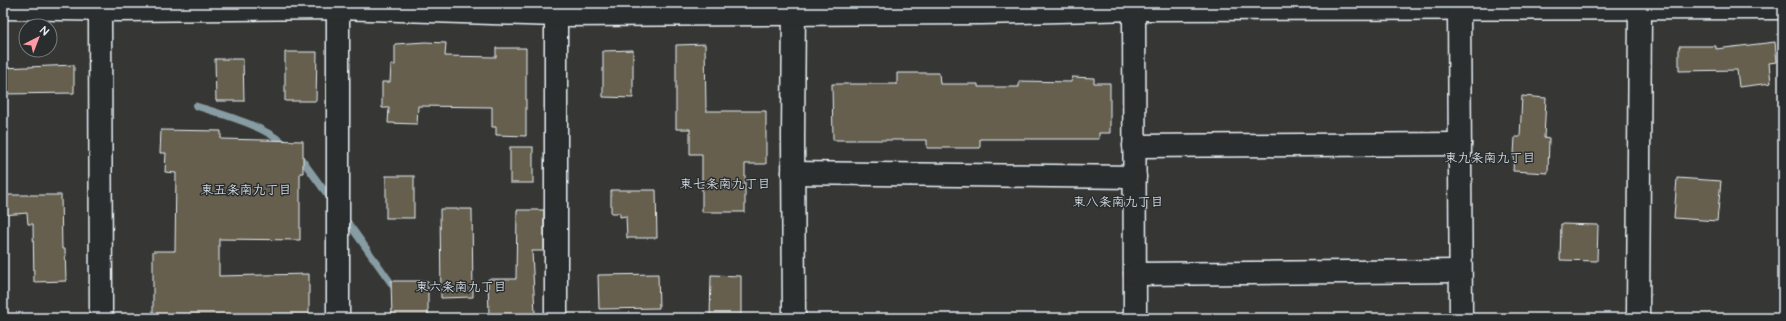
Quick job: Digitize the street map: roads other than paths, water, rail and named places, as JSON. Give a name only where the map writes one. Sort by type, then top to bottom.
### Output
[{"type":"street","points":[[338,6],[338,318]]},
{"type":"street","points":[[3,8],[338,6],[556,9],[794,8],[973,13],[1296,6],[1459,9],[1783,8]]},
{"type":"street","points":[[101,318],[112,8]]},
{"type":"street","points":[[794,8],[794,318]]},
{"type":"street","points":[[1638,318],[1640,8]]},
{"type":"street","points":[[556,9],[556,318]]},
{"type":"street","points":[[1134,9],[1136,318]]},
{"type":"street","points":[[1459,9],[1460,318]]},
{"type":"street","points":[[1134,146],[1460,144]]},
{"type":"street","points":[[793,173],[1134,178]]},
{"type":"street","points":[[1135,274],[1460,271]]},
{"type":"waterway","points":[[196,106],[256,127],[279,139],[289,147]]},
{"type":"waterway","points":[[297,153],[332,201]]},
{"type":"waterway","points":[[344,217],[396,290]]},
{"type":"district","name":"東九条南九丁目","points":[[1490,157]]},
{"type":"district","name":"東七条南九丁目","points":[[725,183]]},
{"type":"district","name":"東五条南九丁目","points":[[246,189]]},
{"type":"district","name":"東八条南九丁目","points":[[1118,201]]},
{"type":"district","name":"東六条南九丁目","points":[[461,286]]}]
